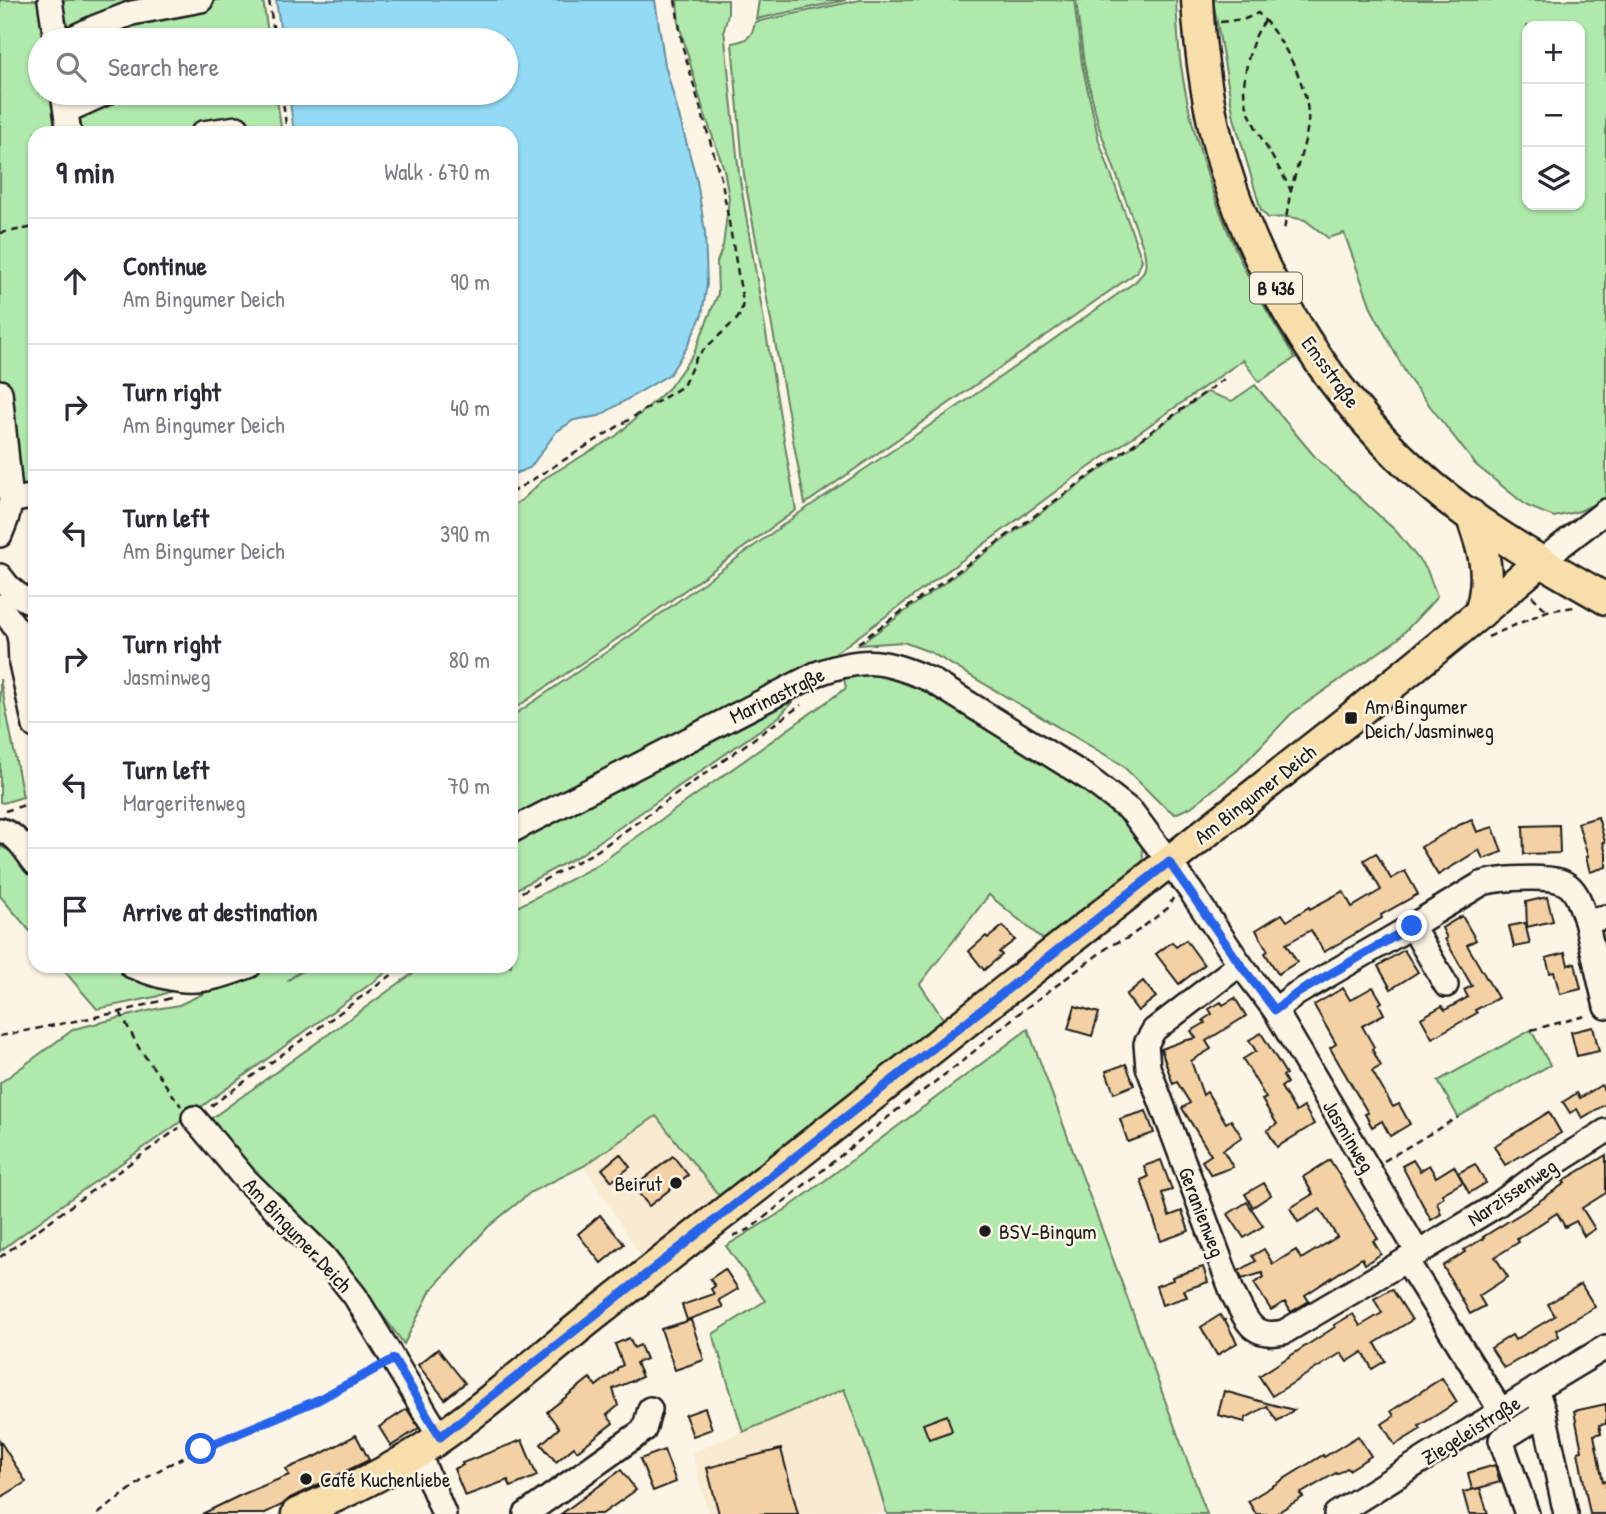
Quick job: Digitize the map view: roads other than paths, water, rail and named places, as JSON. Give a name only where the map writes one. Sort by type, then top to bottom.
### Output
[{"type":"main road","name":"Emsstraße","points":[[1204,10],[1204,68],[1223,160],[1267,272],[1311,347],[1344,393],[1379,434],[1433,486],[1540,562],[1606,599]]},
{"type":"main road","points":[[1471,515],[1485,561],[1486,588],[1480,613]]},
{"type":"main road","name":"Am Bingumer Deich","points":[[297,1514],[379,1476],[429,1445],[1176,871],[1351,718],[1540,562]]},
{"type":"street","points":[[50,0],[54,28]]},
{"type":"street","points":[[94,28],[132,13],[201,0]]},
{"type":"street","points":[[0,392],[11,501],[0,535]]},
{"type":"street","points":[[11,501],[28,497]]},
{"type":"street","points":[[1540,562],[1606,511]]},
{"type":"street","points":[[0,576],[17,595],[28,601]]},
{"type":"street","points":[[0,606],[18,631],[20,663],[28,697]]},
{"type":"street","name":"Marinastraße","points":[[518,827],[816,674],[835,667],[871,662],[895,666],[931,680],[1088,778],[1132,812],[1176,871]]},
{"type":"street","points":[[0,830],[17,838],[28,853]]},
{"type":"street","name":"Jasminweg","points":[[1176,871],[1275,1010],[1369,1169],[1412,1256],[1501,1411]]},
{"type":"street","points":[[1275,1010],[1296,994],[1481,884],[1491,880],[1544,879],[1560,881],[1572,888],[1579,902],[1596,919],[1603,1010]]},
{"type":"street","points":[[1412,926],[1446,985]]},
{"type":"street","name":"Geranienweg","points":[[1240,964],[1154,1030],[1146,1044],[1148,1067],[1233,1294],[1249,1322],[1260,1333],[1271,1335],[1284,1332],[1412,1256]]},
{"type":"street","points":[[154,973],[172,979],[202,981],[232,973]]},
{"type":"street","name":"Am Bingumer Deich","points":[[188,1113],[245,1179],[324,1257],[355,1296],[394,1359],[429,1445]]},
{"type":"street","name":"Narzissenweg","points":[[1412,1256],[1497,1205],[1546,1169],[1606,1131]]},
{"type":"street","name":"Ziegeleistraße","points":[[1336,1514],[1606,1347]]},
{"type":"street","points":[[1535,1389],[1544,1413],[1566,1514]]},
{"type":"street","points":[[526,1514],[644,1430],[650,1409]]},
{"type":"street","points":[[1527,1514],[1502,1440],[1544,1413]]},
{"type":"street","points":[[429,1445],[444,1514]]},
{"type":"water","points":[[276,0],[655,0],[665,65],[697,181],[705,232],[707,284],[702,315],[670,374],[599,416],[574,420],[556,432],[530,468],[518,472],[518,126],[293,126],[290,105],[518,105],[518,28],[280,28]]},
{"type":"place","name":"Am Bingumer Deich/Jasminweg","points":[[1351,718]]},
{"type":"place","name":"Beirut","points":[[676,1183]]},
{"type":"place","name":"BSV-Bingum","points":[[985,1231]]},
{"type":"place","name":"Café Kuchenliebe","points":[[306,1479]]}]
